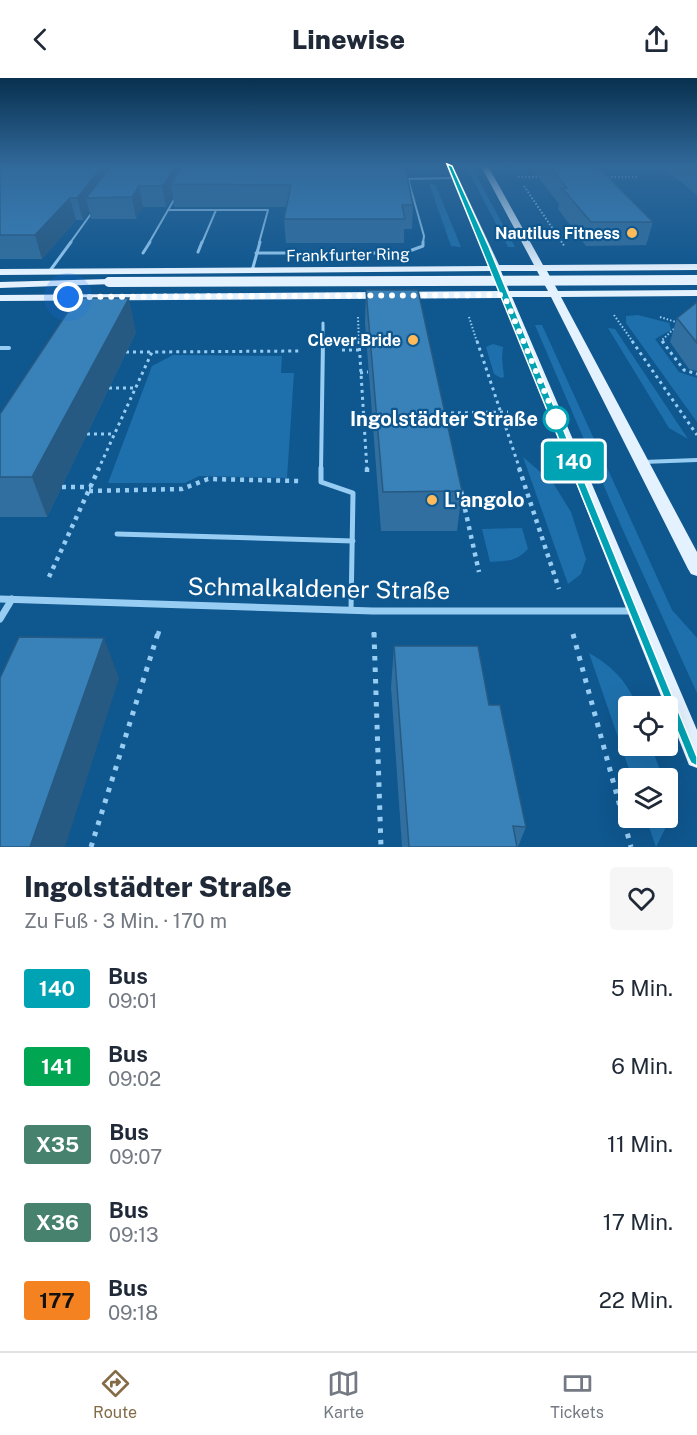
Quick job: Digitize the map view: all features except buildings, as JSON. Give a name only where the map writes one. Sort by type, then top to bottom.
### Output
[{"type":"main road","points":[[464,202],[636,611],[692,735],[697,757]]},
{"type":"main road","points":[[504,202],[555,294],[697,569]]},
{"type":"main road","points":[[666,267],[657,274],[669,288],[694,294]]},
{"type":"main road","name":"Frankfurter Ring","points":[[0,272],[697,267]]},
{"type":"main road","points":[[381,270],[387,277],[389,286],[385,296]]},
{"type":"main road","name":"Frankfurter Ring","points":[[0,283],[697,280]]},
{"type":"main road","points":[[0,298],[694,294]]},
{"type":"street","name":"Schmalkaldener Straße","points":[[0,599],[373,611],[636,611]]},
{"type":"street","points":[[0,619],[12,599]]},
{"type":"lane","points":[[143,253],[173,202]]},
{"type":"lane","points":[[256,253],[404,253],[417,250],[423,246],[424,236],[414,202]]},
{"type":"lane","points":[[49,272],[94,209]]},
{"type":"lane","points":[[168,210],[268,210],[252,271]]},
{"type":"lane","points":[[198,252],[216,210]]},
{"type":"lane","points":[[323,323],[321,482],[353,493],[351,610]]},
{"type":"lane","points":[[0,348],[9,348]]},
{"type":"lane","points":[[641,462],[697,460]]},
{"type":"lane","points":[[117,534],[353,541]]},
{"type":"path","points":[[535,202],[568,250]]},
{"type":"path","points":[[614,315],[697,435]]},
{"type":"path","points":[[353,493],[367,480],[357,339],[358,316]]},
{"type":"path","points":[[469,316],[567,611],[632,847]]},
{"type":"path","points":[[686,318],[662,340],[684,370],[697,374]]},
{"type":"path","points":[[357,339],[366,338]]},
{"type":"path","points":[[126,352],[359,350]]},
{"type":"path","points":[[39,600],[152,352]]},
{"type":"path","points":[[360,372],[368,372]]},
{"type":"path","points":[[109,388],[136,387]]},
{"type":"path","points":[[441,403],[446,424]]},
{"type":"path","points":[[444,413],[508,412]]},
{"type":"path","points":[[87,434],[115,434]]},
{"type":"path","points":[[62,487],[182,489],[208,479],[321,482]]},
{"type":"path","points":[[459,481],[479,572]]},
{"type":"path","points":[[91,847],[167,604]]},
{"type":"path","points":[[373,611],[381,847]]},
{"type":"shaded area","points":[[436,202],[443,202],[461,247],[451,246]]},
{"type":"shaded area","points":[[485,202],[490,202],[515,247],[508,247]]},
{"type":"shaded area","points":[[638,315],[669,323],[671,330],[655,339],[679,372],[697,378],[697,422],[626,323],[626,316]]},
{"type":"shaded area","points":[[535,325],[542,325],[672,610],[697,638],[697,693],[622,528]]},
{"type":"shaded area","points":[[608,328],[615,329],[688,439],[669,428]]},
{"type":"shaded area","points":[[493,344],[503,347],[504,377],[501,378],[494,374],[486,347]]},
{"type":"shaded area","points":[[173,355],[282,356],[281,373],[294,373],[287,478],[199,476],[185,483],[108,483],[152,366]]},
{"type":"shaded area","points":[[523,457],[553,483],[571,512],[586,559],[581,574],[568,584]]},
{"type":"shaded area","points":[[522,528],[528,549],[515,559],[490,562],[482,529]]},
{"type":"shaded area","points":[[589,653],[612,669],[632,696],[618,696],[618,737]]},
{"type":"shaded area","points":[[624,756],[655,756],[659,768],[629,768]]},
{"type":"shaded area","points":[[649,828],[666,828],[656,847]]},
{"type":"bus line","name":"140","points":[[465,202],[486,247],[697,757]]},
{"type":"place","name":"Nautilus Fitness","points":[[632,233]]},
{"type":"place","name":"Clever Bride","points":[[413,340]]},
{"type":"place","name":"Ingolstädter Straße","points":[[556,419]]},
{"type":"place","name":"L'angolo","points":[[432,500]]},
{"type":"route","points":[[68,297],[504,295],[559,426],[556,419]]}]
